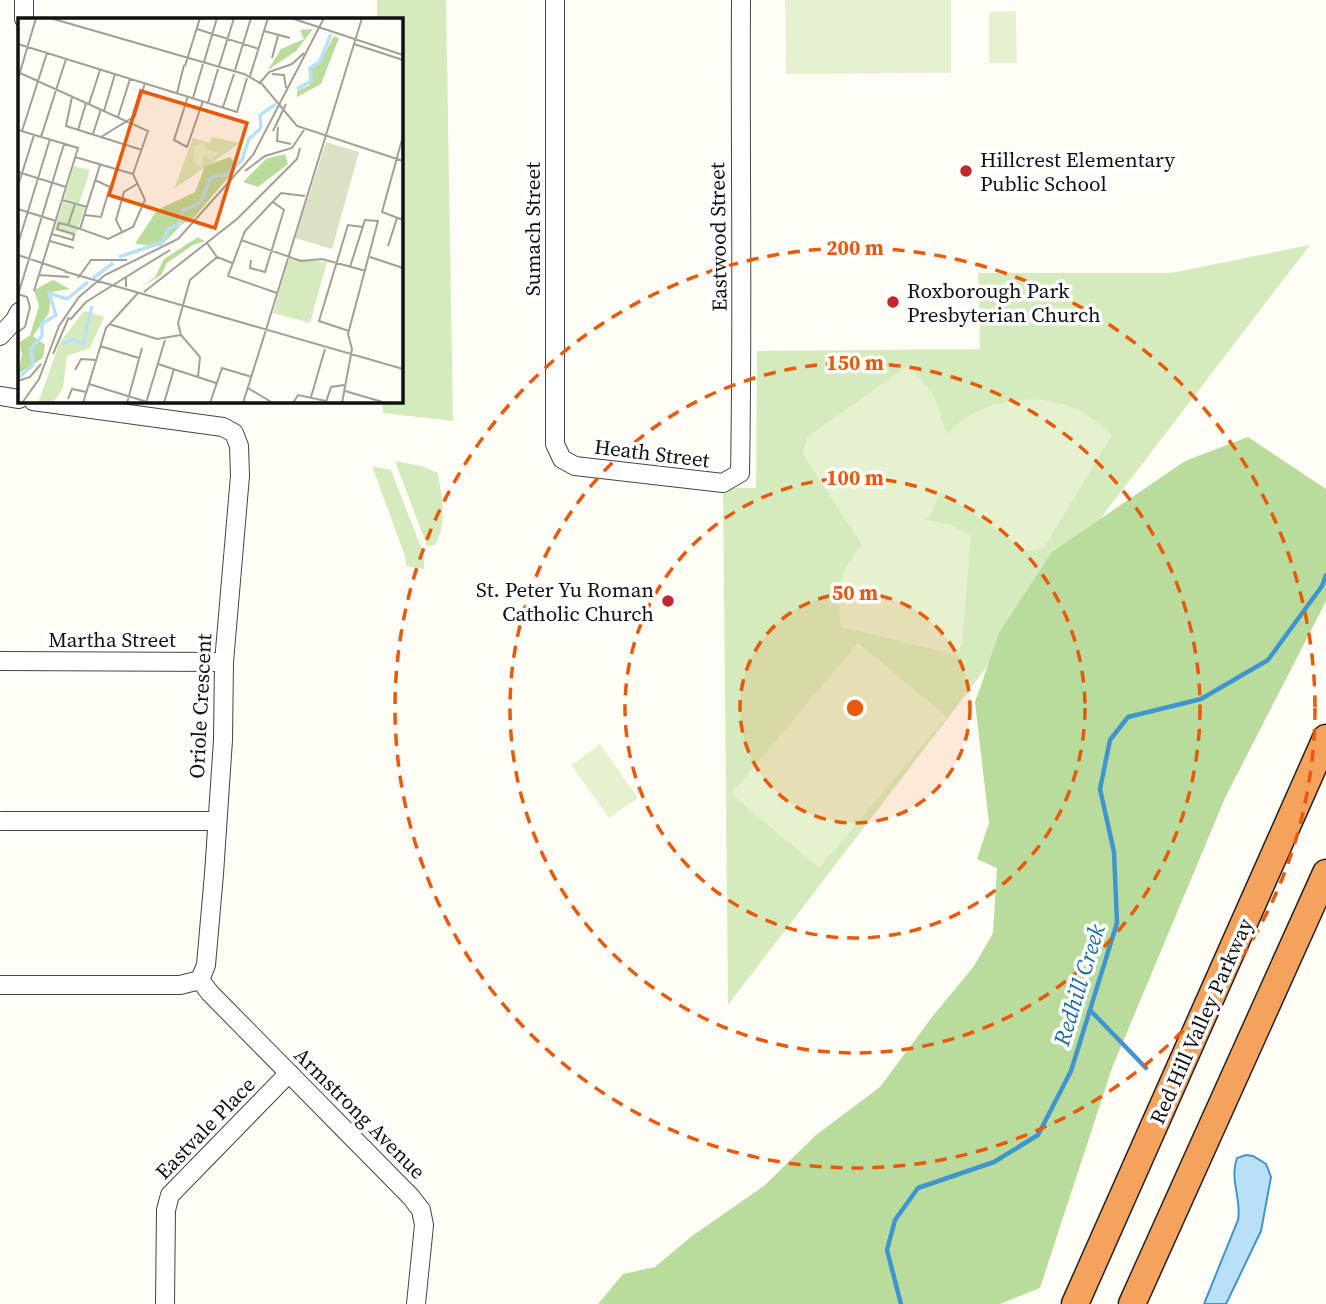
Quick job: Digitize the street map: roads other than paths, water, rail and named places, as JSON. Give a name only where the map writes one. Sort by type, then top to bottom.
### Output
[{"type":"highway","name":"Red Hill Valley Parkway","points":[[1075,1304],[1326,738]]},
{"type":"highway","points":[[1132,1304],[1326,873]]},
{"type":"street","points":[[24,0],[24,18]]},
{"type":"street","name":"Sumach Street","points":[[555,0],[555,444],[560,457]]},
{"type":"street","name":"Eastwood Street","points":[[740,473],[741,0]]},
{"type":"street","points":[[0,336],[18,314]]},
{"type":"street","points":[[0,396],[18,399]]},
{"type":"street","name":"Oriole Crescent","points":[[40,402],[223,427],[234,433],[239,446],[240,476],[224,662],[223,740],[206,965],[200,980]]},
{"type":"street","name":"Heath Street","points":[[560,457],[579,467],[720,483],[727,483],[740,473]]},
{"type":"street","name":"Martha Street","points":[[0,661],[224,662]]},
{"type":"street","points":[[2,821],[217,821]]},
{"type":"street","points":[[0,985],[180,985],[200,980]]},
{"type":"street","name":"Armstrong Avenue","points":[[200,980],[421,1210],[424,1225],[416,1304]]},
{"type":"street","name":"Eastvale Place","points":[[165,1304],[166,1210],[170,1195],[289,1073]]},
{"type":"water","points":[[1246,1155],[1266,1164],[1271,1177],[1261,1231],[1226,1304],[1204,1304],[1238,1220],[1234,1174],[1237,1158]]},
{"type":"waterway","name":"Redhill Creek","points":[[901,1304],[887,1250],[895,1220],[918,1188],[994,1162],[1038,1135],[1071,1071],[1117,923],[1114,852],[1100,789],[1110,740],[1128,717],[1201,699],[1268,660],[1322,586],[1326,575]]},
{"type":"waterway","points":[[1090,1010],[1146,1068]]},
{"type":"place","name":"Hillcrest Elementary Public School","points":[[966,171]]},
{"type":"place","name":"Roxborough Park Presbyterian Church","points":[[893,302]]},
{"type":"place","name":"St. Peter Yu Roman Catholic Church","points":[[668,601]]}]
